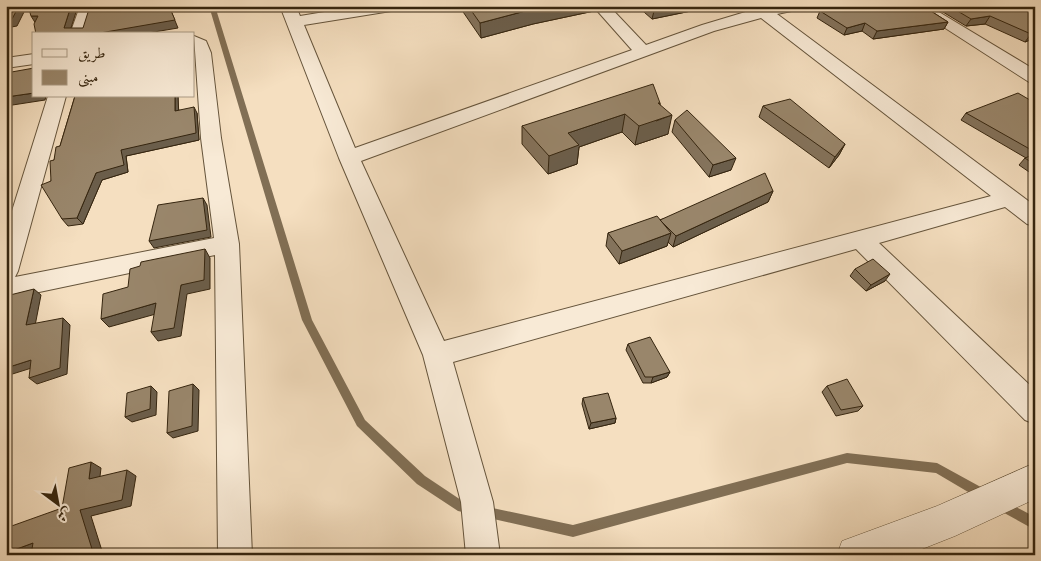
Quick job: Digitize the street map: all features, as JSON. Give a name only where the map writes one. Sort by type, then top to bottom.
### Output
[{"type":"street","points":[[79,32],[88,6]]},
{"type":"street","points":[[390,6],[291,14],[349,158],[437,355],[477,502],[483,555]]},
{"type":"street","points":[[600,6],[642,51]]},
{"type":"street","points":[[349,158],[760,9],[796,6]]},
{"type":"street","points":[[918,6],[1030,71]]},
{"type":"street","points":[[760,9],[1035,218]]},
{"type":"street","points":[[195,42],[200,45],[204,53],[211,138],[227,244],[235,555]]},
{"type":"street","points":[[6,63],[32,59]]},
{"type":"street","points":[[6,271],[56,98]]},
{"type":"street","points":[[437,355],[1010,198]]},
{"type":"street","points":[[860,240],[1035,410]]},
{"type":"street","points":[[6,289],[227,244]]},
{"type":"street","points":[[856,555],[942,523],[1035,481]]},
{"type":"building","points":[[6,6],[19,6],[12,19],[6,20]]},
{"type":"building","points":[[28,6],[71,6],[64,28],[83,28],[90,6],[169,6],[175,20],[106,32],[36,32],[34,24],[38,16],[31,16]]},
{"type":"building","points":[[468,6],[546,6],[480,23]]},
{"type":"building","points":[[826,6],[923,6],[948,22],[877,31],[865,23],[847,28],[820,11],[830,8]]},
{"type":"building","points":[[949,6],[1035,6],[1035,33],[1031,34],[990,16],[971,19]]},
{"type":"building","points":[[32,68],[32,93],[6,97],[6,73]]},
{"type":"building","points":[[653,84],[660,103],[658,103],[672,115],[639,126],[625,114],[568,133],[579,145],[549,156],[522,126]]},
{"type":"building","points":[[1018,93],[1035,103],[1035,152],[966,113]]},
{"type":"building","points":[[74,98],[175,98],[175,111],[194,107],[196,133],[121,150],[124,165],[96,173],[77,218],[62,219],[41,185],[51,181],[50,161],[54,160],[56,147],[60,146]]},
{"type":"building","points":[[790,99],[845,144],[835,157],[763,106]]},
{"type":"building","points":[[687,110],[736,158],[713,165],[675,120]]},
{"type":"building","points":[[1035,154],[1035,165],[1025,158]]},
{"type":"building","points":[[765,173],[773,191],[676,236],[660,220]]},
{"type":"building","points":[[203,198],[207,230],[149,241],[158,205]]},
{"type":"building","points":[[657,216],[671,233],[622,251],[608,233]]},
{"type":"building","points":[[205,249],[204,280],[181,285],[174,328],[151,332],[156,303],[101,319],[103,294],[128,287],[130,269],[140,266],[141,262]]},
{"type":"building","points":[[873,259],[890,274],[871,285],[855,269]]},
{"type":"building","points":[[34,289],[26,325],[63,318],[60,368],[29,378],[31,360],[6,368],[6,311],[10,295]]},
{"type":"building","points":[[650,337],[670,372],[653,377],[645,377],[628,344]]},
{"type":"building","points":[[847,379],[863,406],[841,410],[827,386]]},
{"type":"building","points":[[193,384],[192,426],[167,433],[169,391]]},
{"type":"building","points":[[151,386],[150,409],[125,417],[127,393]]},
{"type":"building","points":[[608,393],[616,418],[591,423],[583,398]]},
{"type":"building","points":[[91,462],[89,479],[127,470],[122,500],[80,510],[92,549],[83,555],[31,555],[33,543],[6,553],[6,528],[62,508],[69,468]]},
{"type":"waterway","points":[[212,6],[307,320],[361,423],[421,480],[462,507],[573,531],[847,458],[937,468],[984,495]]},
{"type":"waterway","points":[[1001,505],[1035,524]]}]
